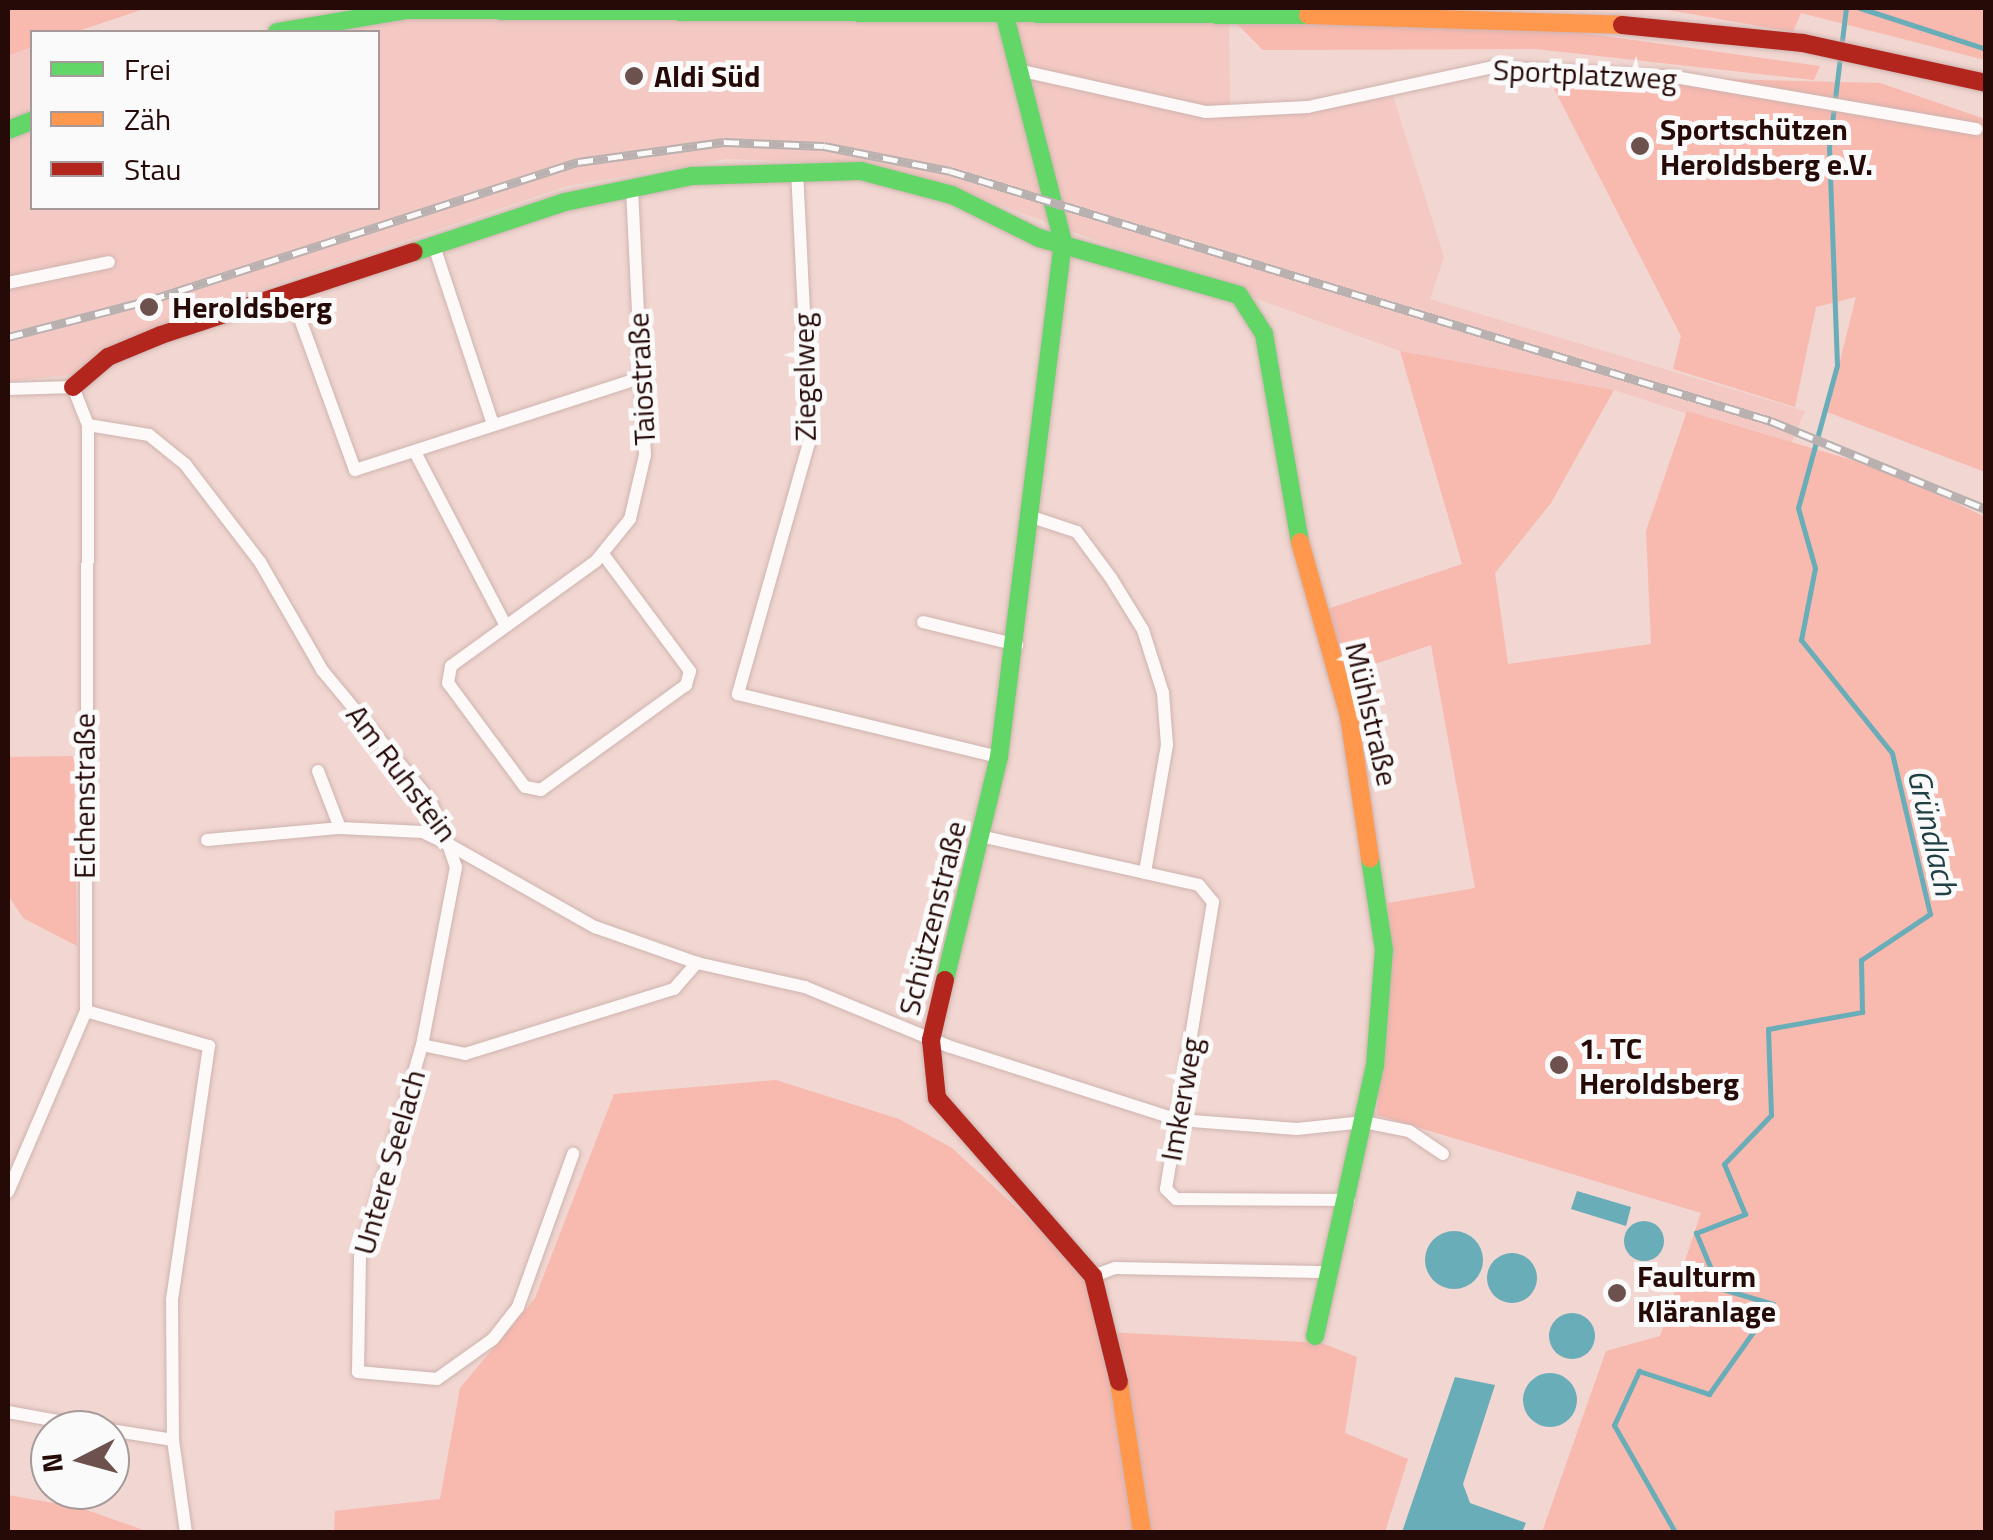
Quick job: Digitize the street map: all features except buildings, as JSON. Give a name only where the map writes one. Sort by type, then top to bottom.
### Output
[{"type":"street","points":[[289,30],[407,10],[1537,16],[1803,43],[1882,57],[1986,83]]},
{"type":"street","name":"Schützenstraße","points":[[1004,12],[1063,242],[1035,518],[1000,757],[930,1040],[937,1098],[958,1129],[1093,1276],[1130,1441],[1142,1532]]},
{"type":"street","name":"Sportplatzweg","points":[[1018,70],[1206,112],[1308,107],[1493,67],[1819,96],[1977,128]]},
{"type":"street","name":"Mühlstraße","points":[[73,387],[108,356],[434,246],[632,185],[797,170],[861,171],[952,195],[1063,242],[1239,295],[1260,320],[1376,867],[1384,950],[1364,1122],[1315,1336]]},
{"type":"street","name":"Ziegelweg","points":[[797,170],[810,439],[738,694],[1000,757]]},
{"type":"street","name":"Taiostraße","points":[[603,554],[690,671],[686,685],[541,790],[525,788],[448,682],[451,666],[603,554],[630,518],[643,476],[632,185]]},
{"type":"street","points":[[434,246],[493,424]]},
{"type":"street","points":[[8,283],[110,262]]},
{"type":"street","points":[[291,294],[355,470],[640,378]]},
{"type":"street","points":[[8,389],[73,387]]},
{"type":"street","name":"Eichenstraße","points":[[8,1192],[86,1011],[88,426],[73,387]]},
{"type":"street","name":"Am Ruhstein","points":[[88,426],[149,435],[185,464],[260,562],[322,670],[430,800],[448,844],[595,927],[696,964],[805,987],[930,1040],[1178,1120],[1297,1129],[1364,1122],[1409,1131],[1443,1154]]},
{"type":"street","points":[[415,452],[506,626]]},
{"type":"street","points":[[1035,518],[1077,532],[1142,630],[1162,693],[1166,745],[1144,873]]},
{"type":"street","points":[[923,622],[1017,645]]},
{"type":"street","points":[[318,771],[340,828]]},
{"type":"street","points":[[207,840],[340,828],[423,832],[448,844]]},
{"type":"street","name":"Imkerweg","points":[[980,836],[1199,885],[1214,902],[1166,1189],[1176,1199],[1349,1200]]},
{"type":"street","name":"Untere Seelach","points":[[448,844],[456,867],[422,1045],[360,1258],[358,1372],[436,1379],[493,1339],[518,1307],[574,1154]]},
{"type":"street","points":[[422,1045],[464,1054],[674,989],[696,964]]},
{"type":"street","points":[[86,1011],[208,1046],[172,1300],[174,1440],[186,1532]]},
{"type":"street","points":[[1093,1276],[1115,1268],[1332,1272]]},
{"type":"street","points":[[130,1433],[174,1440]]},
{"type":"shaded area","points":[[8,8],[147,8],[81,30],[30,30],[30,48],[8,56]]},
{"type":"shaded area","points":[[1657,8],[1985,8],[1985,60],[1801,13],[1793,32]]},
{"type":"shaded area","points":[[407,12],[1229,12],[1230,106],[1393,96],[1444,257],[1430,299],[1805,411],[1790,447],[1614,390],[1400,351],[956,189],[865,164],[726,159],[567,186],[284,281],[101,351],[71,375],[8,381],[8,56],[30,48],[30,210],[380,210],[380,30],[298,30]]},
{"type":"shaded area","points":[[1236,23],[1547,28],[1820,66],[1814,80],[1536,49],[1263,50]]},
{"type":"shaded area","points":[[1547,75],[1880,83],[1985,119],[1985,472],[1827,412],[1856,297],[1816,307],[1795,407],[1673,369],[1681,336]]},
{"type":"shaded area","points":[[1400,351],[1614,390],[1551,503],[1495,573],[1508,664],[1651,644],[1646,531],[1687,411],[1892,472],[1985,517],[1985,1532],[1542,1532],[1606,1351],[1660,1336],[1701,1213],[1377,1115],[1388,903],[1475,888],[1431,645],[1345,674],[1327,609],[1462,564]]},
{"type":"shaded area","points":[[74,756],[77,946],[23,918],[8,895],[8,757]]},
{"type":"shaded area","points":[[776,1080],[899,1119],[952,1148],[1083,1269],[1106,1332],[1322,1343],[1357,1357],[1345,1433],[1408,1459],[1385,1532],[334,1532],[335,1511],[440,1499],[460,1388],[535,1298],[614,1094]]},
{"type":"shaded area","points":[[8,1495],[30,1499],[30,1510],[87,1510],[149,1532],[8,1532]]},
{"type":"water","points":[[1577,1191],[1631,1207],[1626,1226],[1571,1209]]},
{"type":"water","points":[[1644,1221],[1658,1227],[1664,1241],[1658,1255],[1644,1261],[1630,1255],[1624,1241],[1630,1227]]},
{"type":"water","points":[[1454,1231],[1475,1239],[1483,1260],[1475,1281],[1454,1289],[1433,1281],[1425,1260],[1433,1239]]},
{"type":"water","points":[[1512,1253],[1530,1260],[1537,1278],[1530,1296],[1512,1303],[1494,1296],[1487,1278],[1494,1260]]},
{"type":"water","points":[[1572,1313],[1588,1320],[1595,1336],[1588,1352],[1572,1359],[1556,1352],[1549,1336],[1556,1320]]},
{"type":"water","points":[[1550,1373],[1569,1381],[1577,1400],[1569,1419],[1550,1427],[1531,1419],[1523,1400],[1531,1381]]},
{"type":"water","points":[[1455,1377],[1495,1385],[1463,1484],[1470,1503],[1526,1523],[1522,1532],[1402,1532]]},
{"type":"waterway","name":"Gründlach","points":[[1675,1532],[1614,1425],[1639,1371],[1709,1394],[1773,1304],[1719,1288],[1696,1233],[1745,1214],[1724,1164],[1771,1115],[1768,1029],[1862,1012],[1861,960],[1930,914],[1892,753],[1801,640],[1815,568],[1798,508],[1837,365],[1829,148],[1846,8]]},
{"type":"waterway","points":[[1860,8],[1986,49]]},
{"type":"railway","points":[[8,337],[150,300],[578,162],[724,142],[824,146],[950,171],[1771,421],[1986,509]]},
{"type":"traffic: fast","points":[[289,30],[407,10],[1308,15]]},
{"type":"traffic: fast","points":[[945,980],[999,757],[1063,242],[1004,12]]},
{"type":"traffic: fast","points":[[8,130],[30,122]]},
{"type":"traffic: fast","points":[[414,252],[565,202],[692,176],[861,171],[952,195],[1039,238],[1239,295],[1264,334],[1300,542]]},
{"type":"traffic: fast","points":[[1315,1336],[1375,1066],[1384,950],[1370,858]]},
{"type":"traffic: slow","points":[[1308,15],[1622,25]]},
{"type":"traffic: slow","points":[[1300,542],[1349,716],[1370,858]]},
{"type":"traffic: slow","points":[[1119,1382],[1142,1532]]},
{"type":"traffic: jam","points":[[1622,25],[1803,43],[1986,83]]},
{"type":"traffic: jam","points":[[73,387],[108,357],[161,335],[414,252]]},
{"type":"traffic: jam","points":[[945,980],[931,1040],[937,1098],[1093,1276],[1119,1382]]},
{"type":"place","name":"Aldi Süd","points":[[634,76]]},
{"type":"place","name":"Sportschützen Heroldsberg e.V.","points":[[1640,146]]},
{"type":"place","name":"Heroldsberg","points":[[149,307]]},
{"type":"place","name":"1. TC Heroldsberg","points":[[1559,1065]]},
{"type":"place","name":"Faulturm Kläranlage","points":[[1617,1293]]}]
